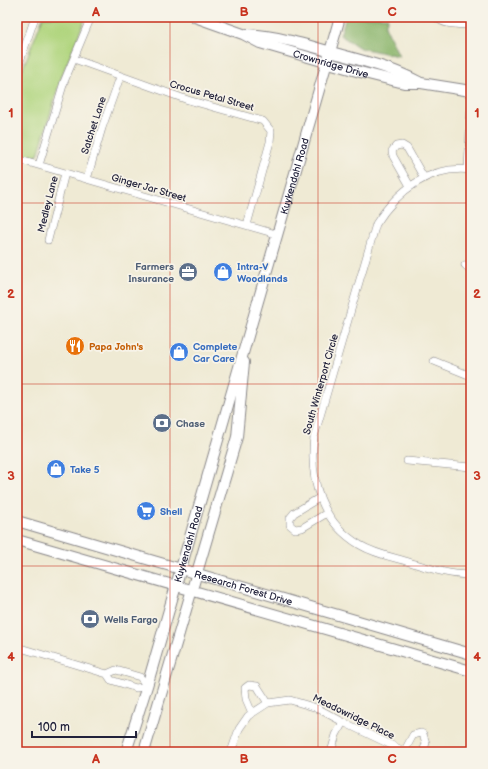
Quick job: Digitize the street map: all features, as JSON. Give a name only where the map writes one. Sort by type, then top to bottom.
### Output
[{"type":"main road","name":"Crownridge Drive","points":[[195,17],[243,34],[260,43],[327,63],[404,82],[421,83],[471,91]]},
{"type":"main road","name":"Kuykendahl Road","points":[[126,752],[147,686],[276,234],[340,17]]},
{"type":"main road","name":"Crownridge Drive","points":[[243,34],[262,35],[330,52],[405,74],[421,83]]},
{"type":"main road","name":"Kuykendahl Road","points":[[144,752],[237,437],[247,336]]},
{"type":"main road","name":"Research Forest Drive","points":[[17,521],[471,654]]},
{"type":"main road","name":"Research Forest Drive","points":[[17,540],[471,671]]},
{"type":"street","points":[[17,70],[35,17]]},
{"type":"street","points":[[39,165],[64,82],[91,17]]},
{"type":"street","points":[[436,17],[441,21],[452,24],[471,25]]},
{"type":"street","name":"Crocus Petal Street","points":[[74,59],[120,77],[188,100],[263,121],[271,131],[270,142],[247,225]]},
{"type":"street","name":"Satchet Lane","points":[[87,179],[102,128],[120,77]]},
{"type":"street","points":[[469,170],[471,109]]},
{"type":"street","points":[[410,186],[393,156],[392,150],[396,146],[402,145],[406,148],[424,178]]},
{"type":"street","name":"Ginger Jar Street","points":[[17,159],[276,234]]},
{"type":"street","name":"South Winterport Circle","points":[[469,170],[445,171],[424,178],[410,186],[388,206],[376,224],[314,437],[312,467],[320,498],[327,513],[342,532],[368,549],[440,572],[471,575]]},
{"type":"street","name":"Medley Lane","points":[[48,240],[65,173]]},
{"type":"street","points":[[464,265],[471,270]]},
{"type":"street","points":[[434,361],[471,376]]},
{"type":"street","points":[[408,461],[471,467]]},
{"type":"street","points":[[320,498],[294,514],[290,518],[290,525],[295,529],[302,528],[327,513]]},
{"type":"street","points":[[17,647],[107,674],[111,680],[136,688],[147,686],[140,677],[116,670],[107,674]]},
{"type":"street","points":[[231,752],[239,728],[252,713],[268,703],[257,686],[249,685],[245,688],[244,693],[252,713]]},
{"type":"street","name":"Meadowridge Place","points":[[268,703],[278,700],[299,701],[317,708],[342,722],[405,752]]},
{"type":"street","points":[[332,752],[336,735],[342,722]]},
{"type":"street","points":[[405,752],[413,735],[421,733],[423,734],[426,743],[423,752]]},
{"type":"green space","points":[[43,17],[86,17],[62,75],[38,155],[32,158],[17,153],[17,83]]},
{"type":"green space","points":[[346,17],[388,17],[385,26],[399,56],[360,48],[340,35]]},
{"type":"place","name":"Farmers Insurance","points":[[188,272]]},
{"type":"place","name":"Intra-V Woodlands","points":[[223,272]]},
{"type":"place","name":"Papa John's","points":[[75,346]]},
{"type":"place","name":"Complete Car Care","points":[[179,352]]},
{"type":"place","name":"Chase","points":[[162,423]]},
{"type":"place","name":"Take 5","points":[[56,469]]},
{"type":"place","name":"Shell","points":[[146,511]]},
{"type":"place","name":"Wells Fargo","points":[[90,619]]}]
